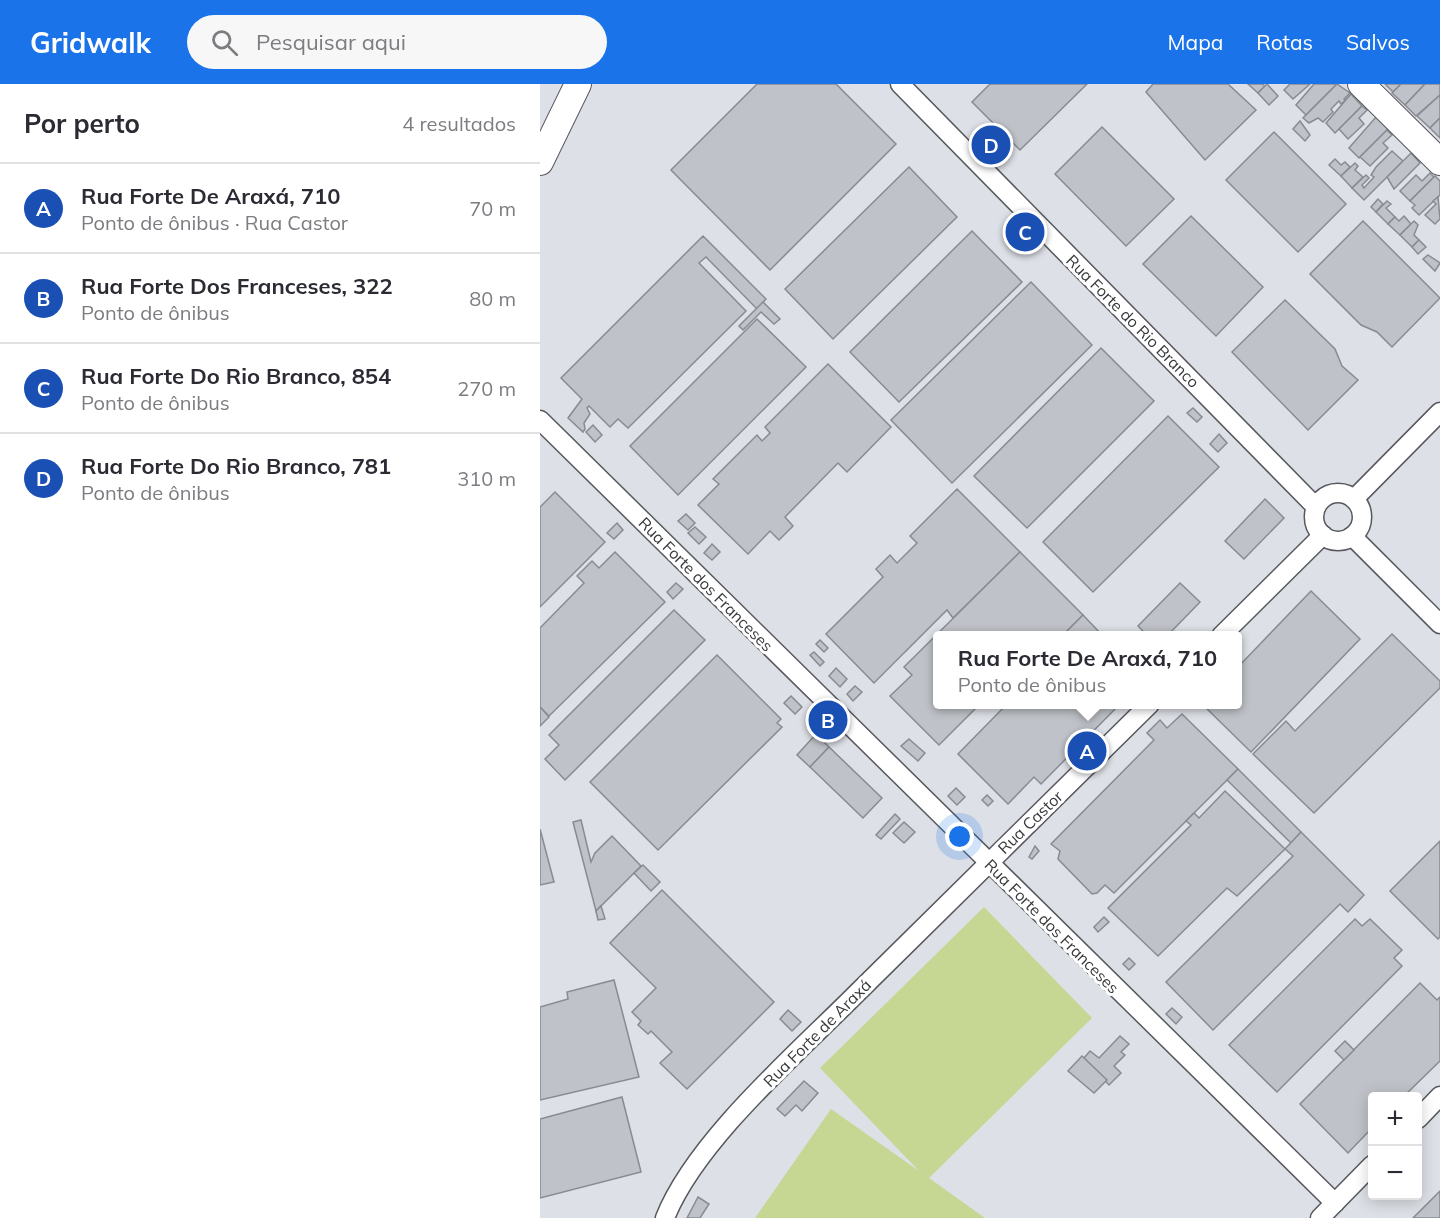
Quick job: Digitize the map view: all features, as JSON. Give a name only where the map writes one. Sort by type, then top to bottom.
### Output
[{"type":"street","points":[[540,162],[578,84]]},
{"type":"street","name":"Rua Forte do Rio Branco","points":[[900,84],[1316,507]]},
{"type":"street","points":[[1361,84],[1440,162]]},
{"type":"street","points":[[1354,499],[1440,412]]},
{"type":"street","name":"Rua Forte dos Franceses","points":[[540,420],[988,864],[1335,1203]]},
{"type":"street","points":[[1335,493],[1354,499],[1362,516],[1357,531],[1352,536],[1338,540],[1323,535],[1315,522],[1316,507],[1321,500],[1335,493]]},
{"type":"street","points":[[1226,631],[1323,535]]},
{"type":"street","points":[[1352,536],[1440,624]]},
{"type":"street","name":"Rua Castor","points":[[988,864],[1146,709]]},
{"type":"street","name":"Rua Forte de Araxá","points":[[665,1218],[690,1171],[734,1118],[988,864]]},
{"type":"street","points":[[1422,1115],[1440,1096]]},
{"type":"street","points":[[1320,1218],[1368,1169]]},
{"type":"green space","points":[[984,907],[1092,1018],[929,1178],[985,1218],[755,1218],[831,1109],[919,1171],[820,1068]]},
{"type":"building","points":[[757,84],[836,84],[896,144],[770,270],[671,170]]},
{"type":"building","points":[[990,84],[1087,84],[1020,150],[972,102]]},
{"type":"building","points":[[1153,84],[1228,84],[1256,110],[1205,160],[1146,92]]},
{"type":"building","points":[[1248,84],[1262,84],[1265,86],[1258,93]]},
{"type":"building","points":[[1267,84],[1278,96],[1269,105],[1258,93]]},
{"type":"building","points":[[1290,84],[1310,84],[1293,99],[1284,90]]},
{"type":"building","points":[[1314,84],[1337,84],[1306,115],[1296,105]]},
{"type":"building","points":[[1337,84],[1350,93],[1344,99],[1346,100],[1341,104],[1339,101],[1331,109],[1333,112],[1323,122],[1318,118],[1309,123],[1303,118]]},
{"type":"building","points":[[1385,84],[1401,84],[1393,92]]},
{"type":"building","points":[[1401,84],[1425,84],[1405,105],[1392,93]]},
{"type":"building","points":[[1425,84],[1440,84],[1440,95],[1416,116],[1405,105]]},
{"type":"building","points":[[1351,94],[1362,106],[1335,133],[1326,123]]},
{"type":"building","points":[[1440,95],[1440,118],[1430,128],[1417,116]]},
{"type":"building","points":[[1362,106],[1367,110],[1359,118],[1364,124],[1348,139],[1339,129]]},
{"type":"building","points":[[1376,117],[1388,129],[1359,158],[1349,148]]},
{"type":"building","points":[[1440,118],[1440,138],[1430,128]]},
{"type":"building","points":[[1300,121],[1310,135],[1305,141],[1293,129]]},
{"type":"building","points":[[1102,127],[1174,199],[1126,246],[1055,174]]},
{"type":"building","points":[[1387,130],[1392,135],[1383,143],[1388,148],[1370,166],[1360,157]]},
{"type":"building","points":[[1274,132],[1346,204],[1298,252],[1226,180]]},
{"type":"building","points":[[1392,151],[1403,161],[1364,200],[1352,188],[1366,175],[1369,178],[1362,185],[1364,188],[1374,177],[1371,175],[1376,167]]},
{"type":"building","points":[[1411,153],[1420,163],[1394,189],[1387,177]]},
{"type":"building","points":[[1335,159],[1341,165],[1345,162],[1350,167],[1341,176],[1329,165]]},
{"type":"building","points":[[1355,163],[1358,166],[1355,170],[1363,177],[1352,188],[1341,176]]},
{"type":"building","points":[[909,167],[957,217],[833,339],[785,289]]},
{"type":"building","points":[[1430,173],[1434,177],[1410,201],[1400,191],[1416,175],[1422,181]]},
{"type":"building","points":[[1435,176],[1440,181],[1440,195],[1419,215],[1412,208],[1415,205],[1410,201]]},
{"type":"building","points":[[1438,197],[1440,219],[1435,224],[1425,215],[1436,204],[1433,201]]},
{"type":"building","points":[[1378,199],[1383,204],[1376,212],[1371,207]]},
{"type":"building","points":[[1387,201],[1391,204],[1386,208],[1395,217],[1388,224],[1376,212]]},
{"type":"building","points":[[1191,216],[1263,287],[1216,336],[1143,264]]},
{"type":"building","points":[[1404,216],[1411,224],[1400,235],[1388,224],[1395,217],[1399,221]]},
{"type":"building","points":[[1363,221],[1440,298],[1392,347],[1377,332],[1361,325],[1310,274]]},
{"type":"building","points":[[1414,221],[1418,225],[1414,235],[1419,240],[1412,247],[1400,235]]},
{"type":"building","points":[[972,231],[1022,282],[899,402],[850,352]]},
{"type":"building","points":[[703,236],[766,299],[757,309],[706,257],[699,263],[746,311],[628,428],[618,419],[610,427],[589,406],[587,408],[590,414],[584,423],[583,432],[568,418],[582,399],[561,378]]},
{"type":"building","points":[[1419,240],[1426,247],[1418,254],[1412,247]]},
{"type":"building","points":[[1428,255],[1440,263],[1435,271],[1423,259]]},
{"type":"building","points":[[1031,282],[1092,345],[952,483],[891,420]]},
{"type":"building","points":[[1285,300],[1335,349],[1342,366],[1358,380],[1308,430],[1232,352]]},
{"type":"building","points":[[763,302],[780,319],[774,324],[761,312],[743,330],[739,326]]},
{"type":"building","points":[[757,319],[806,367],[678,495],[630,446]]},
{"type":"building","points":[[1101,348],[1154,401],[1027,528],[974,476]]},
{"type":"building","points":[[828,364],[891,427],[847,472],[838,463],[785,517],[793,526],[779,540],[770,531],[748,554],[698,505],[719,484],[713,479],[757,435],[762,441],[770,433],[765,427]]},
{"type":"building","points":[[1193,408],[1202,417],[1197,422],[1187,413]]},
{"type":"building","points":[[1168,416],[1219,467],[1093,592],[1043,542]]},
{"type":"building","points":[[593,425],[602,435],[595,442],[586,432]]},
{"type":"building","points":[[1219,434],[1227,443],[1218,452],[1210,444]]},
{"type":"building","points":[[957,489],[1020,552],[953,618],[947,610],[874,683],[826,634],[883,577],[876,569],[890,555],[897,563],[917,543],[910,536]]},
{"type":"building","points":[[555,492],[605,542],[540,607],[540,507]]},
{"type":"building","points":[[1265,499],[1284,518],[1244,559],[1225,541]]},
{"type":"building","points":[[686,514],[695,523],[688,530],[678,521]]},
{"type":"building","points":[[617,523],[623,530],[614,539],[607,533]]},
{"type":"building","points":[[695,527],[706,537],[699,544],[688,533]]},
{"type":"building","points":[[712,544],[720,552],[712,560],[704,553]]},
{"type":"building","points":[[615,552],[665,602],[549,716],[540,707],[540,628],[584,583],[577,576],[592,561],[599,568]]},
{"type":"building","points":[[1020,552],[1083,615],[1067,631],[940,631]]},
{"type":"building","points":[[676,583],[683,589],[673,599],[667,592]]},
{"type":"building","points":[[1180,583],[1200,602],[1172,631],[1143,631],[1138,626]]},
{"type":"building","points":[[1311,591],[1360,639],[1251,752],[1207,709],[1242,709],[1242,663]]},
{"type":"building","points":[[674,610],[705,640],[565,780],[545,759],[559,745],[549,735]]},
{"type":"building","points":[[1083,615],[1098,631],[1067,631]]},
{"type":"building","points":[[1392,634],[1440,681],[1440,688],[1314,813],[1253,754],[1286,721],[1295,731]]},
{"type":"building","points":[[933,638],[933,709],[975,709],[939,745],[890,696],[912,675],[904,667]]},
{"type":"building","points":[[820,640],[828,648],[824,652],[816,644]]},
{"type":"building","points":[[814,652],[824,662],[820,666],[810,655]]},
{"type":"building","points":[[717,655],[781,719],[777,723],[782,727],[658,850],[590,782]]},
{"type":"building","points":[[836,668],[847,679],[840,687],[829,676]]},
{"type":"building","points":[[855,686],[862,692],[853,701],[847,694]]},
{"type":"building","points":[[791,696],[802,707],[795,714],[784,703]]},
{"type":"building","points":[[540,707],[549,717],[540,726]]},
{"type":"building","points":[[1002,709],[1115,709],[1041,784],[1034,777],[1008,804],[958,754]]},
{"type":"building","points":[[1182,714],[1238,769],[1114,893],[1105,885],[1097,893],[1092,894],[1058,859],[1060,851],[1051,844],[1154,740],[1147,733],[1160,720],[1167,728]]},
{"type":"building","points":[[816,734],[829,747],[810,767],[797,755]]},
{"type":"building","points":[[909,739],[925,753],[918,761],[901,746]]},
{"type":"building","points":[[829,747],[882,798],[863,818],[810,767]]},
{"type":"building","points":[[1238,769],[1301,832],[1291,843],[1227,780]]},
{"type":"building","points":[[956,788],[965,797],[957,805],[948,796]]},
{"type":"building","points":[[1225,791],[1285,849],[1237,896],[1227,888],[1158,956],[1108,908],[1191,825],[1186,821],[1194,813],[1199,818]]},
{"type":"building","points":[[987,795],[993,801],[988,806],[982,800]]},
{"type":"building","points":[[895,814],[900,819],[881,839],[876,835]]},
{"type":"building","points":[[581,820],[591,862],[595,853],[612,836],[641,866],[596,911],[573,822]]},
{"type":"building","points":[[904,822],[915,832],[904,843],[893,833]]},
{"type":"building","points":[[540,829],[554,882],[540,885]]},
{"type":"building","points":[[1301,832],[1364,895],[1348,912],[1340,904],[1213,1030],[1166,982],[1293,856],[1285,849]]},
{"type":"building","points":[[1440,841],[1440,937],[1438,939],[1390,891]]},
{"type":"building","points":[[1035,846],[1039,851],[1032,859],[1029,857]]},
{"type":"building","points":[[643,865],[660,882],[651,891],[634,873]]},
{"type":"building","points":[[662,890],[774,1002],[687,1089],[660,1063],[672,1052],[651,1031],[648,1034],[638,1025],[641,1021],[632,1012],[656,988],[610,943]]},
{"type":"building","points":[[601,906],[605,919],[598,920],[596,911]]},
{"type":"building","points":[[1104,917],[1109,922],[1098,932],[1094,927]]},
{"type":"building","points":[[1355,919],[1362,926],[1370,919],[1402,950],[1394,958],[1402,966],[1277,1092],[1229,1045]]},
{"type":"building","points":[[1129,958],[1135,964],[1129,970],[1123,964]]},
{"type":"building","points":[[614,980],[639,1077],[540,1100],[540,1007],[568,999],[567,992]]},
{"type":"building","points":[[1420,983],[1437,1000],[1440,997],[1440,1061],[1408,1092],[1368,1092],[1368,1132],[1348,1153],[1300,1104]]},
{"type":"building","points":[[1172,1008],[1182,1017],[1176,1024],[1166,1014]]},
{"type":"building","points":[[788,1010],[801,1022],[792,1031],[780,1019]]},
{"type":"building","points":[[1120,1036],[1129,1044],[1121,1052],[1125,1055],[1114,1066],[1121,1073],[1109,1085],[1084,1058],[1090,1051],[1099,1058]]},
{"type":"building","points":[[1345,1041],[1354,1050],[1344,1060],[1335,1051]]},
{"type":"building","points":[[1082,1056],[1107,1080],[1094,1093],[1068,1071]]},
{"type":"building","points":[[804,1081],[818,1093],[802,1111],[796,1105],[785,1116],[777,1109]]},
{"type":"building","points":[[622,1097],[641,1172],[540,1198],[540,1119]]},
{"type":"building","points":[[1440,1191],[1440,1218],[1413,1218]]},
{"type":"building","points":[[698,1197],[709,1204],[700,1218],[687,1218]]},
{"type":"place","name":"Rua Forte Do Rio Branco, 781","points":[[991,145]]},
{"type":"place","name":"Rua Forte Do Rio Branco, 854","points":[[1025,232]]},
{"type":"place","name":"Rua Forte Dos Franceses, 322","points":[[828,720]]},
{"type":"place","name":"Rua Forte De Araxá, 710","points":[[1087,751]]}]
